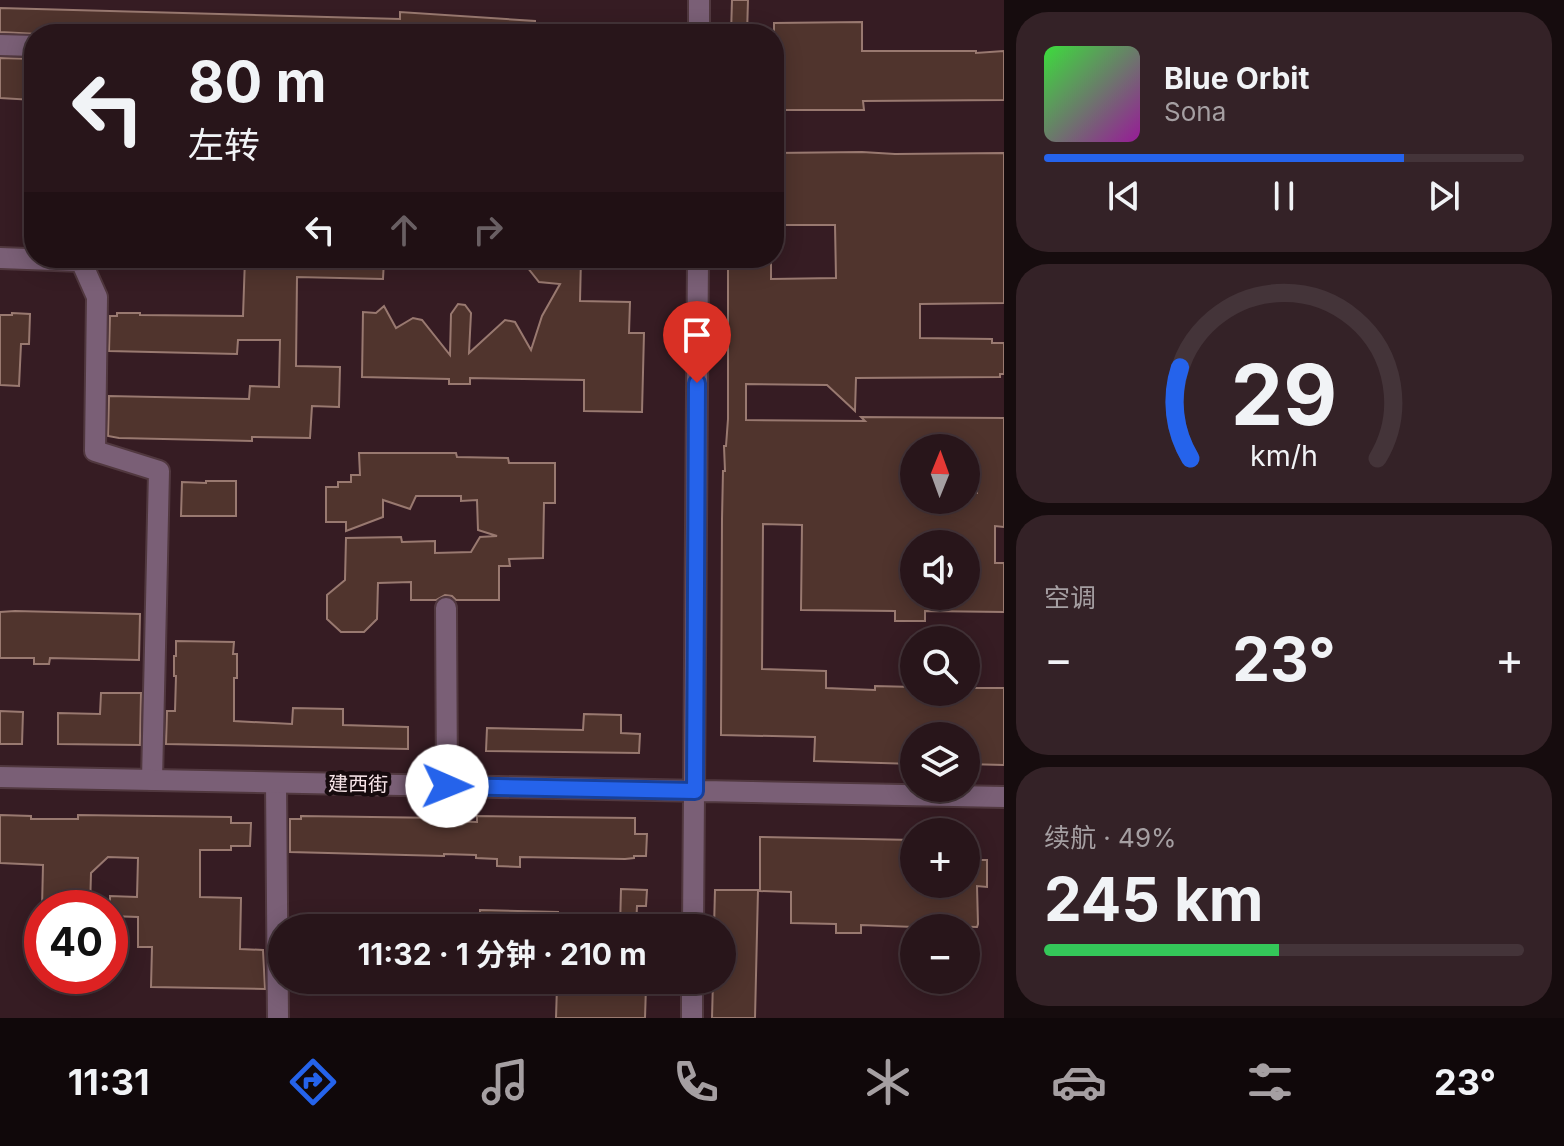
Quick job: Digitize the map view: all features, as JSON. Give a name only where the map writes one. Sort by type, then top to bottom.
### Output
[{"type":"street","points":[[699,0],[699,24]]},
{"type":"street","points":[[0,45],[24,46]]},
{"type":"street","points":[[0,258],[24,258]]},
{"type":"street","points":[[85,268],[97,297],[95,451],[159,471],[152,780]]},
{"type":"street","points":[[693,914],[698,268]]},
{"type":"street","points":[[446,608],[447,786]]},
{"type":"street","name":"建西街","points":[[0,777],[1004,797]]},
{"type":"street","points":[[276,783],[278,1018]]},
{"type":"street","points":[[692,994],[692,1018]]},
{"type":"building","points":[[732,0],[748,0],[747,24],[731,24]]},
{"type":"building","points":[[0,8],[400,19],[400,12],[535,21],[535,24],[24,24],[24,33],[0,32]]},
{"type":"building","points":[[862,22],[862,51],[1004,51],[1004,100],[863,101],[864,110],[784,110],[784,24],[774,23]]},
{"type":"building","points":[[0,58],[24,59],[24,99],[0,98]]},
{"type":"building","points":[[784,153],[1004,153],[1004,303],[920,304],[920,338],[992,339],[992,343],[1004,343],[1004,374],[1000,377],[856,378],[855,411],[827,385],[746,384],[746,420],[1004,418],[1004,527],[995,526],[995,563],[1004,563],[1004,612],[925,611],[925,621],[895,621],[895,611],[801,610],[802,525],[763,524],[762,669],[826,671],[826,688],[875,690],[875,686],[900,687],[900,706],[980,706],[980,688],[1004,688],[1004,765],[980,764],[980,722],[900,722],[900,764],[814,761],[815,737],[721,735],[728,268],[771,268],[771,279],[836,278],[835,225],[784,225]]},
{"type":"building","points":[[245,268],[384,268],[383,279],[297,277],[296,366],[340,367],[339,407],[312,406],[310,438],[252,437],[252,441],[108,436],[109,396],[249,399],[250,386],[279,387],[280,340],[238,340],[237,354],[109,351],[110,316],[140,313],[243,316]]},
{"type":"building","points":[[528,268],[581,268],[580,301],[630,302],[629,333],[644,333],[642,412],[584,411],[584,380],[470,378],[470,384],[449,384],[449,379],[362,377],[363,312],[376,313],[384,306],[396,328],[413,318],[422,320],[450,355],[451,314],[458,304],[465,305],[471,313],[469,353],[505,320],[515,322],[531,350],[542,316],[560,284],[539,282]]},
{"type":"building","points":[[30,314],[29,344],[21,344],[19,386],[0,385],[0,315]]},
{"type":"building","points":[[359,453],[456,453],[457,457],[508,458],[509,463],[555,463],[555,503],[544,503],[543,558],[509,559],[510,566],[499,566],[499,600],[456,600],[445,595],[436,600],[411,600],[411,582],[378,583],[377,619],[364,632],[341,632],[327,619],[327,595],[345,580],[346,538],[401,537],[402,542],[435,541],[435,553],[471,552],[480,537],[497,536],[478,530],[477,500],[461,501],[461,496],[416,496],[410,509],[383,500],[383,517],[346,531],[346,522],[326,522],[326,487],[338,487],[338,482],[351,482],[351,475],[360,475]]},
{"type":"building","points":[[236,481],[236,516],[181,516],[182,482]]},
{"type":"building","points":[[0,612],[140,614],[139,660],[50,658],[49,664],[34,664],[34,658],[0,658]]},
{"type":"building","points":[[176,641],[234,642],[237,678],[234,678],[234,721],[292,724],[293,708],[343,709],[343,725],[408,727],[408,749],[166,744],[167,711],[175,711]]},
{"type":"building","points":[[101,693],[141,693],[140,745],[58,744],[58,713],[100,714]]},
{"type":"building","points":[[0,711],[23,712],[22,744],[0,744]]},
{"type":"building","points":[[584,714],[621,715],[621,733],[640,734],[639,753],[486,751],[487,728],[583,730]]},
{"type":"building","points":[[0,815],[31,816],[31,819],[78,819],[78,815],[231,817],[231,823],[251,823],[250,846],[231,846],[231,850],[200,850],[200,897],[241,898],[240,949],[263,950],[265,989],[151,987],[152,947],[138,947],[138,917],[128,917],[128,897],[137,897],[138,858],[108,857],[91,873],[91,890],[42,890],[43,865],[0,863]]},
{"type":"building","points":[[301,816],[443,818],[443,821],[477,822],[477,816],[635,818],[635,834],[647,834],[646,856],[625,859],[520,857],[520,867],[497,866],[497,859],[476,858],[476,855],[290,852],[290,819],[301,819]]},
{"type":"building","points":[[760,837],[900,840],[900,898],[977,898],[978,914],[900,914],[900,926],[861,925],[861,933],[836,933],[836,924],[791,923],[791,892],[760,891]]},
{"type":"building","points":[[980,860],[987,860],[987,887],[980,886]]},
{"type":"building","points":[[621,889],[647,890],[646,906],[637,906],[637,914],[620,914]]},
{"type":"building","points":[[715,890],[758,890],[755,1018],[712,1018],[713,994],[736,994],[736,914],[714,914]]},
{"type":"building","points":[[480,910],[558,912],[558,914],[480,914]]},
{"type":"building","points":[[557,994],[646,994],[645,1018],[556,1018]]},
{"type":"route","points":[[447,786],[695,791],[697,383]]}]
